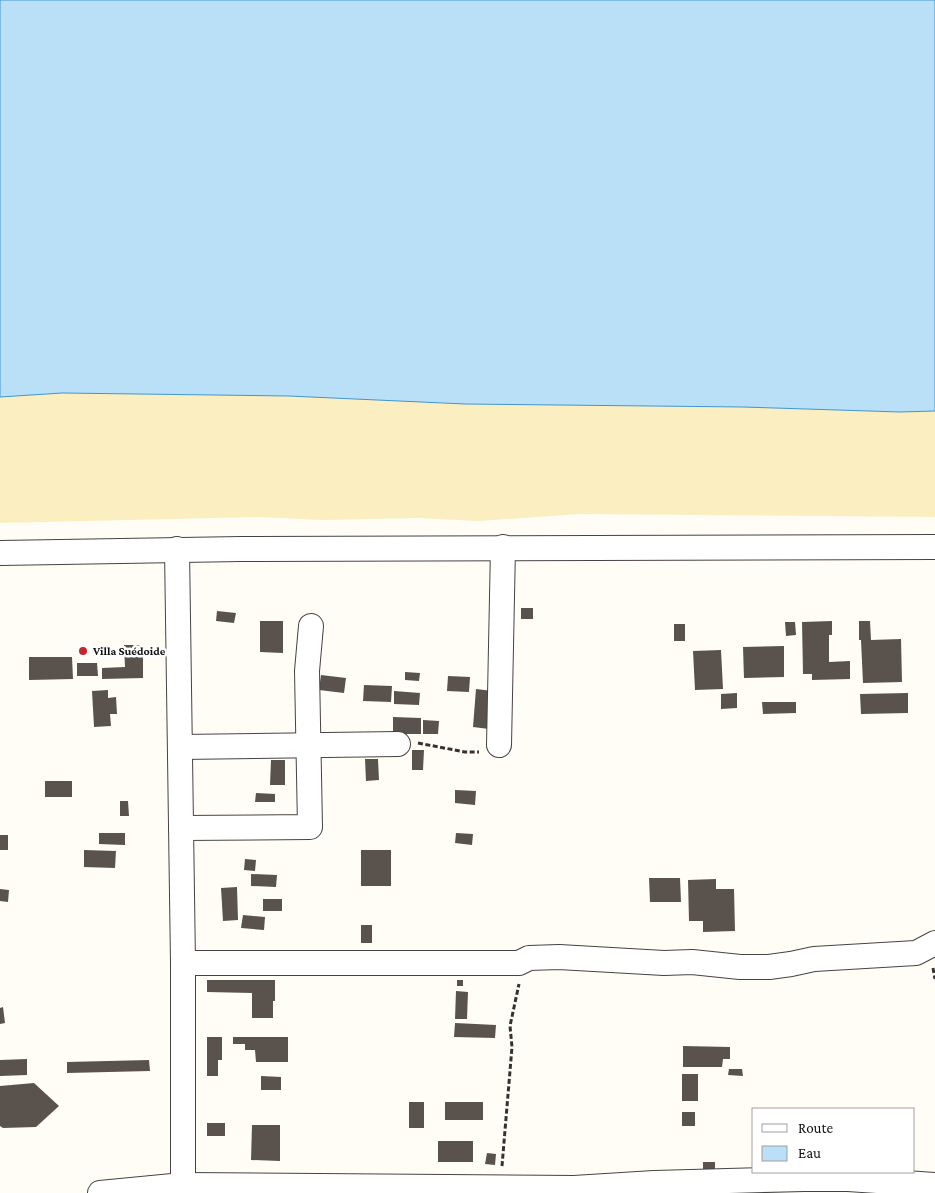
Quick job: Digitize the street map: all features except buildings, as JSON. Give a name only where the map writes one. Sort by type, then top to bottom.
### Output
[{"type":"street","points":[[499,745],[503,547]]},
{"type":"street","points":[[0,553],[178,549],[935,547]]},
{"type":"street","points":[[178,549],[183,963],[183,1189]]},
{"type":"street","points":[[181,828],[310,827],[307,671],[311,626]]},
{"type":"street","points":[[180,748],[398,744]]},
{"type":"street","points":[[183,963],[519,962],[529,958],[559,957],[769,967],[814,959],[916,953],[935,943]]},
{"type":"street","points":[[100,1193],[183,1189],[501,1190],[697,1188],[848,1179],[935,1185]]},
{"type":"path","points":[[398,744],[418,743],[466,752],[483,752],[499,745]]},
{"type":"path","points":[[501,1190],[512,1047],[510,1026],[519,984],[519,962]]},
{"type":"sand","points":[[62,393],[289,396],[465,404],[935,409],[935,517],[581,514],[479,521],[416,518],[323,520],[260,517],[0,523],[0,397]]},
{"type":"water","points":[[0,0],[935,0],[935,411],[900,412],[743,407],[465,404],[289,396],[62,393],[0,397]]},
{"type":"place","name":"Villa Suédoide","points":[[83,651]]}]
